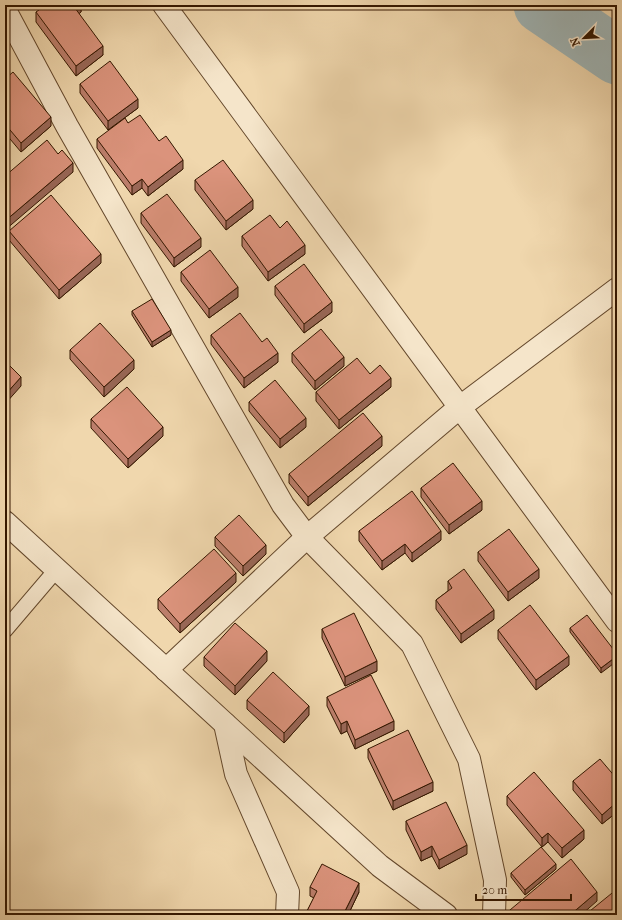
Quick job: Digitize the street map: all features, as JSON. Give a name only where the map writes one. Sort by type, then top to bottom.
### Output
[{"type":"street","points":[[164,5],[617,621]]},
{"type":"street","points":[[5,10],[67,126],[283,506],[307,537],[412,644],[469,759],[495,880],[494,915]]},
{"type":"street","points":[[166,670],[307,537],[460,407],[617,289]]},
{"type":"street","points":[[5,522],[380,866],[446,915]]},
{"type":"street","points":[[226,724],[236,774],[288,892],[288,915]]},
{"type":"lane","points":[[5,630],[56,569]]},
{"type":"building","points":[[46,5],[79,5],[75,8],[103,46],[76,66],[36,12]]},
{"type":"building","points":[[110,61],[138,99],[108,121],[80,84]]},
{"type":"building","points":[[13,72],[51,117],[21,143],[5,124],[5,79]]},
{"type":"building","points":[[140,115],[159,141],[166,136],[183,160],[148,187],[142,179],[132,186],[97,139],[125,118],[128,123]]},
{"type":"building","points":[[47,140],[58,154],[62,150],[73,163],[5,221],[5,176]]},
{"type":"building","points":[[5,157],[8,161],[5,164]]},
{"type":"building","points":[[223,160],[253,200],[226,221],[195,180]]},
{"type":"building","points":[[167,194],[201,238],[174,258],[141,213]]},
{"type":"building","points":[[51,195],[101,254],[59,290],[9,231]]},
{"type":"building","points":[[270,215],[280,228],[287,221],[305,245],[268,272],[242,236]]},
{"type":"building","points":[[210,250],[238,287],[209,309],[181,272]]},
{"type":"building","points":[[304,264],[332,302],[304,324],[275,286]]},
{"type":"building","points":[[152,299],[171,330],[152,342],[132,311]]},
{"type":"building","points":[[240,313],[262,342],[267,338],[278,353],[244,378],[211,335]]},
{"type":"building","points":[[100,323],[134,360],[104,387],[70,350]]},
{"type":"building","points":[[321,329],[344,357],[315,381],[292,353]]},
{"type":"building","points":[[357,358],[370,374],[380,365],[391,378],[339,420],[316,392]]},
{"type":"building","points":[[5,361],[21,377],[5,395]]},
{"type":"building","points":[[275,380],[306,418],[280,439],[249,402]]},
{"type":"building","points":[[127,387],[163,427],[128,459],[91,419]]},
{"type":"building","points":[[363,413],[382,436],[308,497],[289,474]]},
{"type":"building","points":[[453,463],[482,501],[449,525],[421,488]]},
{"type":"building","points":[[412,491],[441,531],[412,553],[405,544],[382,561],[359,531]]},
{"type":"building","points":[[239,515],[266,545],[243,566],[215,537]]},
{"type":"building","points":[[509,529],[539,569],[508,592],[478,552]]},
{"type":"building","points":[[214,549],[236,573],[180,624],[158,599]]},
{"type":"building","points":[[464,569],[494,610],[461,634],[436,600],[452,588],[448,581]]},
{"type":"building","points":[[530,605],[569,656],[536,680],[498,630]]},
{"type":"building","points":[[354,613],[377,661],[345,677],[322,629]]},
{"type":"building","points":[[587,615],[617,654],[617,656],[601,668],[570,628]]},
{"type":"building","points":[[235,623],[267,651],[235,686],[204,657]]},
{"type":"building","points":[[273,672],[309,706],[284,733],[247,700]]},
{"type":"building","points":[[371,675],[394,721],[355,740],[347,721],[341,724],[327,697]]},
{"type":"building","points":[[408,730],[433,782],[393,801],[368,749]]},
{"type":"building","points":[[600,759],[617,779],[617,802],[602,815],[573,781]]},
{"type":"building","points":[[534,772],[584,830],[562,848],[548,833],[542,838],[507,796]]},
{"type":"building","points":[[446,802],[467,845],[439,860],[432,846],[421,852],[406,821]]},
{"type":"building","points":[[541,847],[556,864],[525,890],[511,873]]},
{"type":"building","points":[[571,859],[597,892],[570,915],[504,915]]},
{"type":"building","points":[[322,864],[359,883],[343,915],[305,915],[317,891],[310,887]]},
{"type":"building","points":[[617,889],[617,915],[585,915]]},
{"type":"waterway","points":[[542,5],[617,56]]}]
